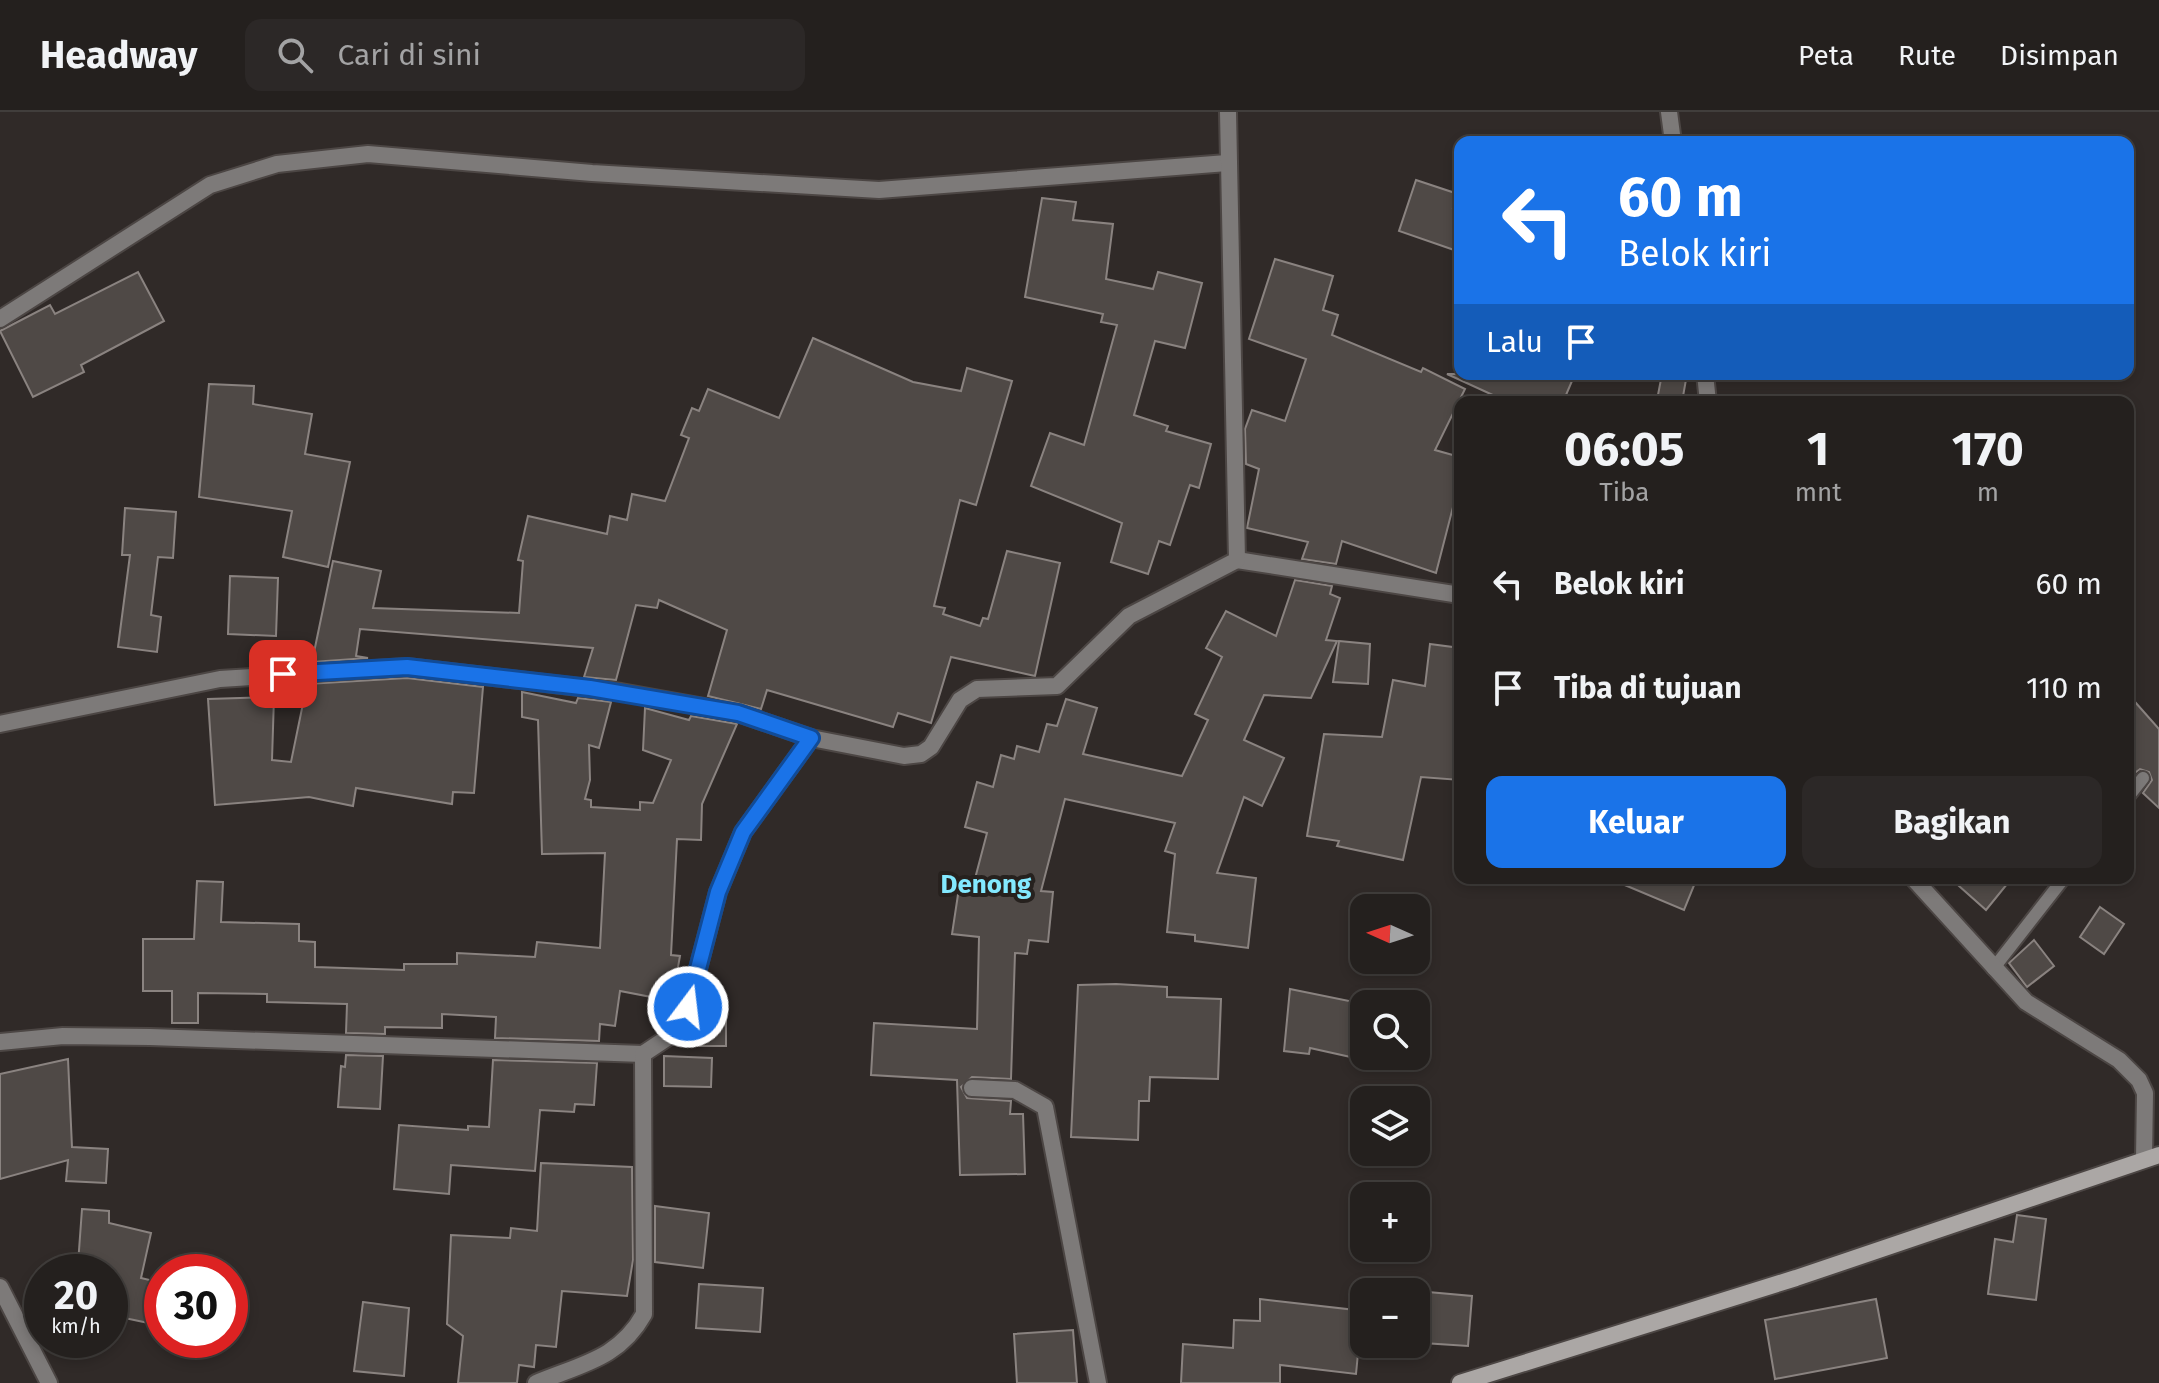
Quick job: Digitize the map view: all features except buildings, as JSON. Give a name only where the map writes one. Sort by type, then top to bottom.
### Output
[{"type":"street","points":[[1228,112],[1237,560]]},
{"type":"street","points":[[1669,112],[1672,136]]},
{"type":"street","points":[[0,319],[210,185],[277,164],[368,154],[592,173],[879,190],[1227,163]]},
{"type":"street","points":[[0,724],[220,679],[407,667],[621,692],[738,713],[811,738],[886,753],[921,754],[931,747],[964,696],[977,689],[1057,686],[1129,616],[1237,560],[1454,594]]},
{"type":"street","points":[[0,1042],[63,1036],[150,1037],[643,1054],[673,1034],[688,1007],[718,892],[743,832],[811,738]]},
{"type":"street","points":[[1460,1383],[1796,1278],[2151,1157],[2145,1093],[2139,1080],[2119,1060],[2026,1002],[1918,884]]},
{"type":"street","points":[[536,1383],[619,1348],[632,1336],[644,1314],[643,1054]]},
{"type":"street","points":[[972,1088],[1015,1090],[1045,1107],[1098,1383]]},
{"type":"street","points":[[0,1287],[49,1383]]},
{"type":"lane","points":[[2134,789],[2143,778]]},
{"type":"lane","points":[[1993,969],[2059,884]]},
{"type":"district","name":"Denong","points":[[986,884]]},
{"type":"route","points":[[283,674],[407,667],[590,688],[738,713],[811,738],[743,832],[718,892],[688,1007]]}]
